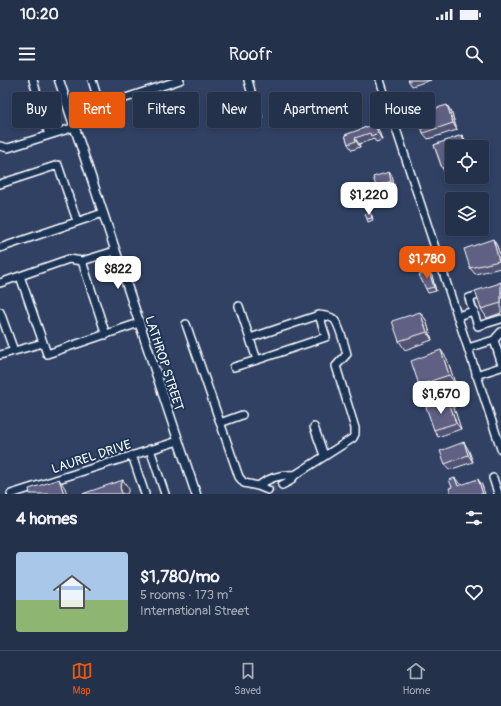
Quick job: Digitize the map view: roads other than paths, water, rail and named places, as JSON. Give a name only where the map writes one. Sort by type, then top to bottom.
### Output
[{"type":"main road","name":"LATHROP STREET","points":[[59,80],[69,110]]},
{"type":"main road","name":"LATHROP STREET","points":[[75,128],[196,494]]},
{"type":"street","points":[[33,80],[49,135]]},
{"type":"street","points":[[92,80],[96,92]]},
{"type":"street","points":[[125,97],[167,82],[180,80]]},
{"type":"street","points":[[248,80],[251,92]]},
{"type":"street","points":[[380,80],[501,449]]},
{"type":"street","points":[[0,146],[8,148],[72,128]]},
{"type":"street","points":[[0,184],[58,166],[77,221]]},
{"type":"street","points":[[0,248],[103,212]]},
{"type":"street","points":[[0,283],[69,259],[82,261],[115,251]]},
{"type":"street","points":[[82,261],[106,335]]},
{"type":"street","points":[[20,276],[47,354],[139,323]]},
{"type":"street","points":[[501,288],[470,298],[478,326],[501,319]]},
{"type":"street","points":[[239,306],[257,360]]},
{"type":"street","points":[[456,314],[474,311]]},
{"type":"street","points":[[0,312],[14,351]]},
{"type":"street","points":[[250,338],[319,315],[334,319],[347,354],[336,366],[355,428],[355,434],[353,438],[324,455],[295,475],[290,481],[282,485]]},
{"type":"street","points":[[234,367],[326,337],[319,315]]},
{"type":"street","points":[[186,324],[240,480],[244,483],[268,490]]},
{"type":"street","points":[[468,348],[494,340],[501,332]]},
{"type":"street","points":[[494,340],[501,362]]},
{"type":"street","points":[[0,355],[43,343]]},
{"type":"street","points":[[476,375],[501,367]]},
{"type":"street","points":[[220,423],[242,415]]},
{"type":"street","points":[[314,427],[324,455]]},
{"type":"street","name":"LAUREL DRIVE","points":[[11,494],[178,440]]},
{"type":"street","points":[[150,449],[165,494]]},
{"type":"street","points":[[132,455],[145,494]]},
{"type":"street","points":[[258,486],[265,481],[285,475],[295,475]]},
{"type":"street","points":[[494,478],[499,493]]},
{"type":"tunnel","points":[[268,490],[282,485]]}]
